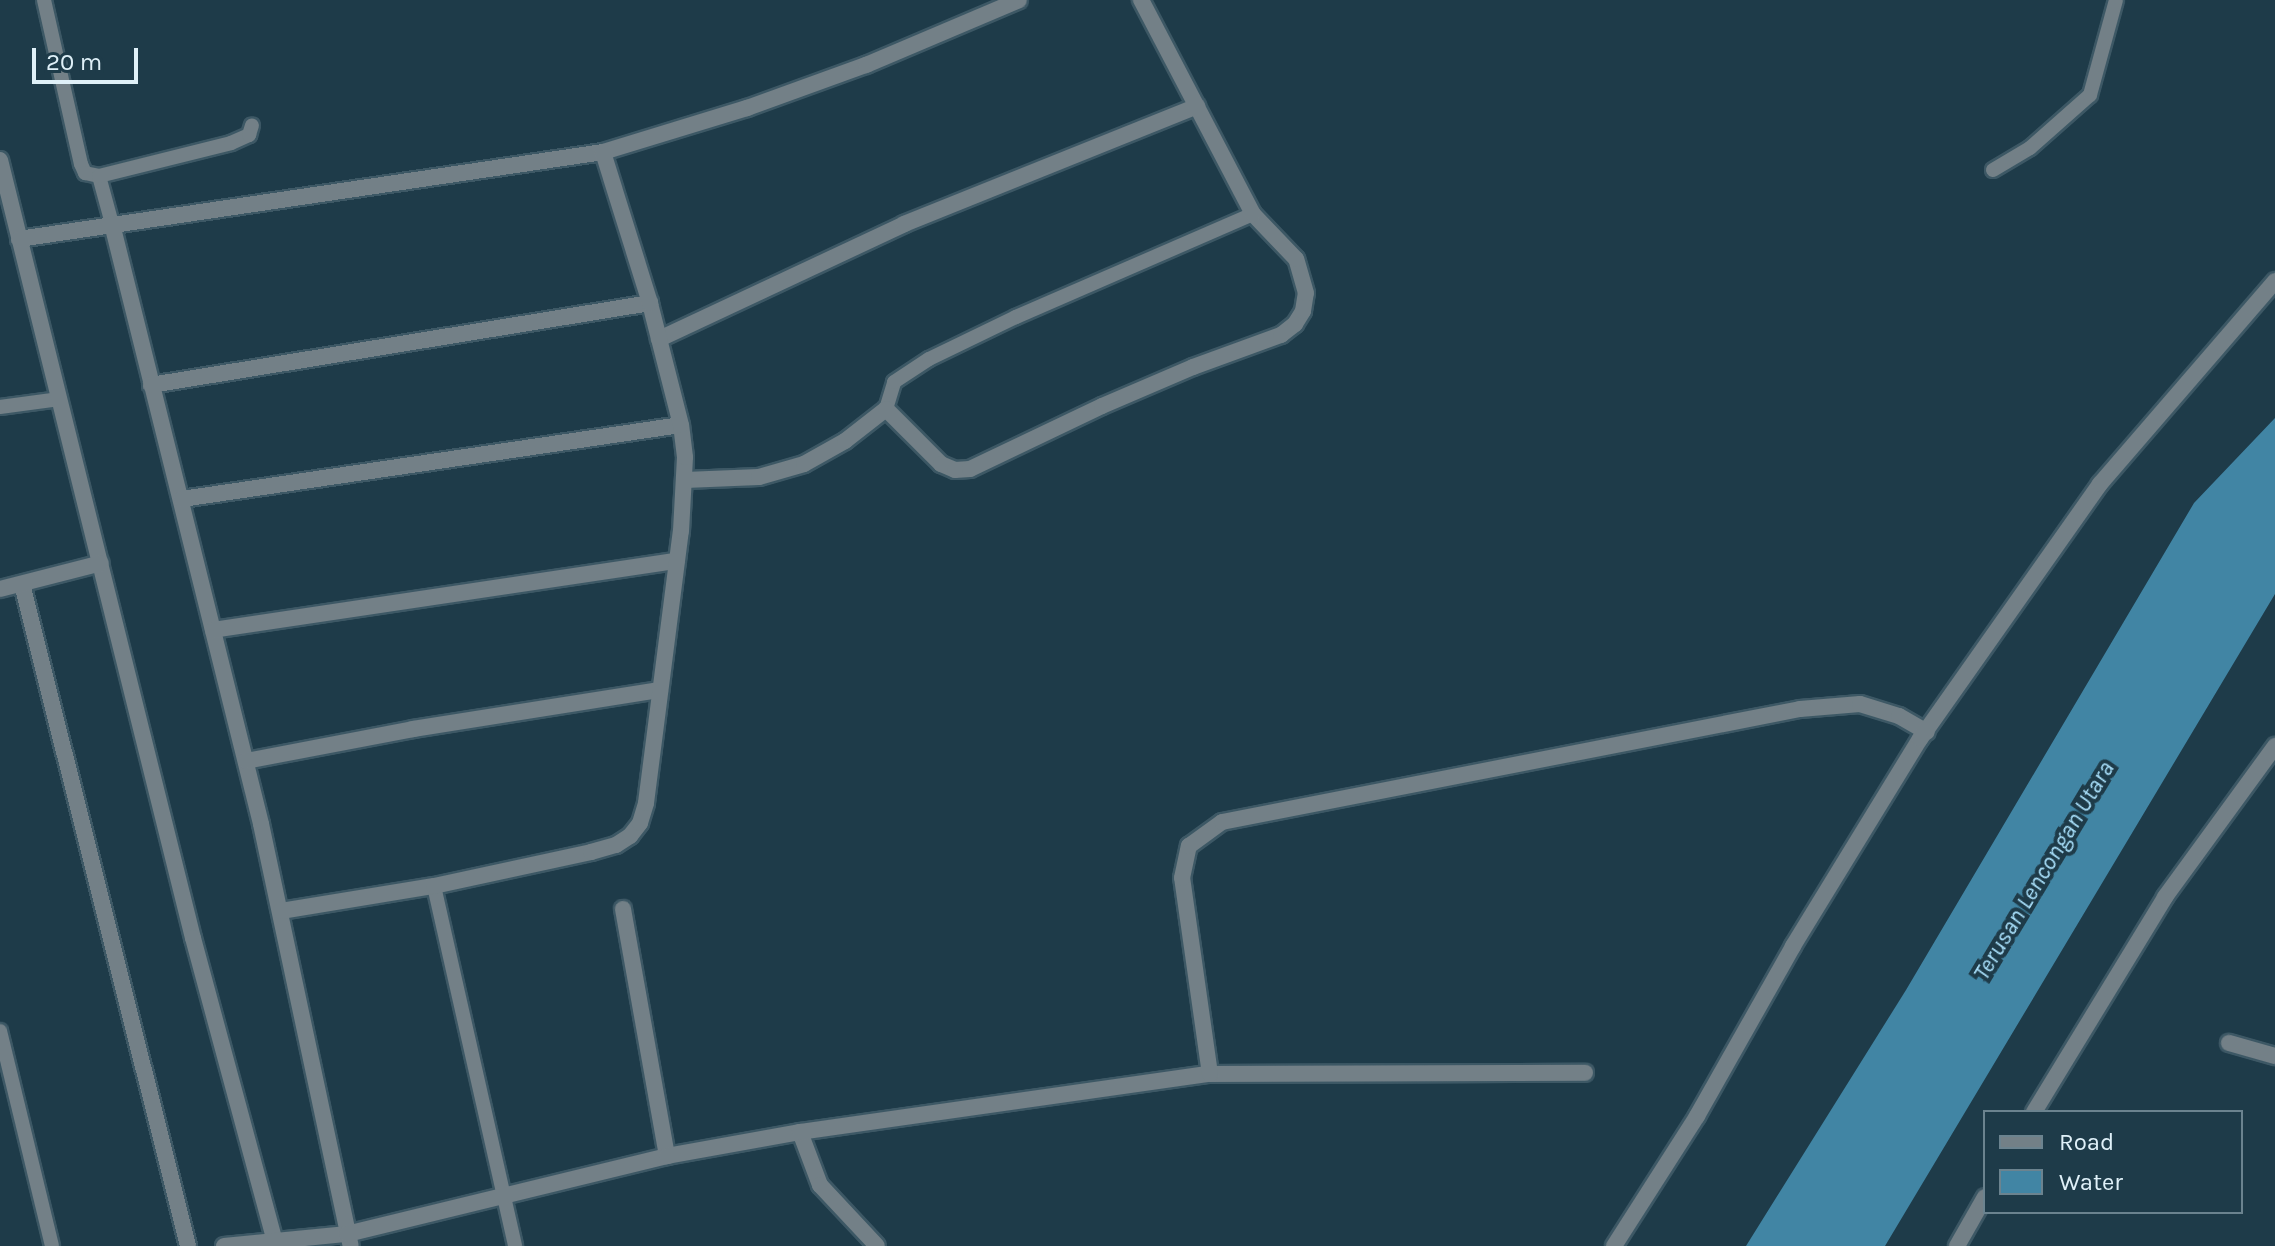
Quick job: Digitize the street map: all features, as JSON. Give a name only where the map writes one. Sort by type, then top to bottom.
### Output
[{"type":"street","points":[[19,239],[603,152],[747,108],[866,65],[1000,3],[1019,0]]},
{"type":"street","points":[[685,480],[759,477],[804,464],[845,441],[886,409],[941,464],[955,470],[970,469],[1102,406],[1281,335],[1295,324],[1303,311],[1306,293],[1296,259],[1253,214],[1141,0]]},
{"type":"street","points":[[659,339],[904,224],[1197,106]]},
{"type":"street","points":[[281,911],[434,886],[591,852],[630,836],[640,823],[646,803],[685,480],[681,425],[650,303],[603,152]]},
{"type":"street","points":[[0,160],[193,938],[275,1243]]},
{"type":"street","points":[[112,224],[281,911],[349,1240]]},
{"type":"street","points":[[1614,1246],[1697,1116],[1793,946],[1927,732],[2100,484],[2275,281]]},
{"type":"street","points":[[151,385],[650,303]]},
{"type":"street","points":[[182,499],[681,425]]},
{"type":"street","points":[[213,630],[677,561]]},
{"type":"street","points":[[0,589],[101,563]]},
{"type":"street","points":[[22,584],[188,1246]]},
{"type":"street","points":[[246,761],[413,729],[660,690]]},
{"type":"street","points":[[1210,1074],[1182,878],[1189,846],[1222,822],[1800,709],[1860,704],[1899,716],[1927,732]]},
{"type":"street","points":[[2035,1110],[2165,897],[2275,746]]},
{"type":"street","points":[[623,909],[667,1156]]},
{"type":"street","points":[[2229,1043],[2275,1056]]},
{"type":"street","points":[[224,1246],[349,1240],[505,1196],[667,1156],[800,1132],[1210,1074],[1585,1073]]},
{"type":"street","points":[[800,1132],[820,1185],[877,1246]]},
{"type":"street","points":[[1957,1246],[1983,1200]]},
{"type":"lane","points":[[44,0],[85,173],[99,176],[231,143],[249,135],[252,125]]},
{"type":"lane","points":[[1993,170],[2030,148],[2090,95],[2116,0]]},
{"type":"lane","points":[[99,176],[112,224]]},
{"type":"lane","points":[[886,409],[894,382],[929,359],[1016,317],[1253,214]]},
{"type":"lane","points":[[0,407],[59,399]]},
{"type":"lane","points":[[434,886],[515,1246]]},
{"type":"lane","points":[[0,1031],[52,1246]]},
{"type":"water","name":"Terusan Lencongan Utara","points":[[2275,418],[2275,594],[1885,1246],[1746,1246],[1906,990],[2194,503]]}]
